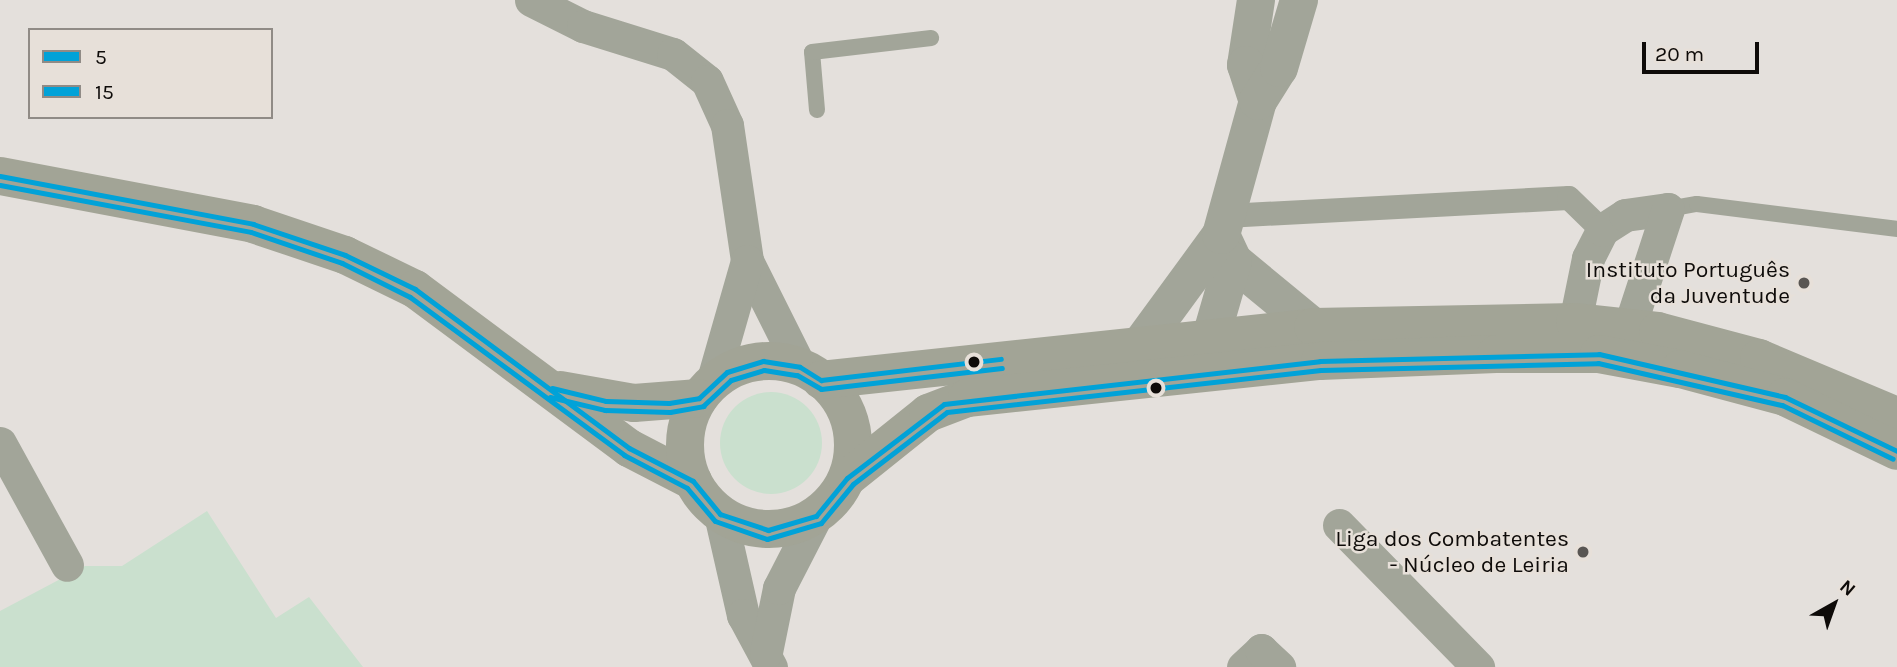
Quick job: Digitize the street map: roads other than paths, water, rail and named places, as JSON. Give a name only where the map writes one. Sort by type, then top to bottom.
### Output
[{"type":"main road","points":[[0,176],[314,242],[415,289],[552,388],[629,448],[693,481]]},
{"type":"main road","points":[[552,388],[615,402],[706,391],[763,361],[810,374],[1139,347],[1313,327],[1575,322],[1629,328],[1759,358],[1897,416]]},
{"type":"main road","points":[[1599,354],[1629,328]]},
{"type":"main road","points":[[1168,380],[1211,337]]},
{"type":"main road","points":[[706,391],[687,425],[685,453],[693,481],[720,514],[768,530],[816,516],[847,478],[944,404],[1320,361],[1599,354],[1785,397],[1897,450]]},
{"type":"main road","points":[[810,374],[850,425],[847,478]]},
{"type":"street","points":[[531,0],[583,26],[673,54],[707,81],[727,125],[747,261],[810,374]]},
{"type":"street","points":[[1255,0],[1246,65],[1258,101]]},
{"type":"street","points":[[1211,337],[1227,237],[1258,101],[1279,68],[1299,0]]},
{"type":"street","points":[[1139,347],[1227,237],[1569,198],[1602,230]]},
{"type":"street","points":[[1575,322],[1588,258],[1602,230],[1625,215],[1668,209],[1629,328]]},
{"type":"street","points":[[1227,237],[1313,327]]},
{"type":"street","points":[[706,391],[747,261]]},
{"type":"street","points":[[0,443],[67,565]]},
{"type":"street","points":[[720,514],[743,615],[769,660]]},
{"type":"street","points":[[769,660],[779,588],[816,516]]},
{"type":"street","points":[[1339,525],[1478,667]]},
{"type":"street","points":[[1243,667],[1261,650],[1279,667]]},
{"type":"lane","points":[[817,110],[812,52],[931,38]]},
{"type":"lane","points":[[1668,209],[1697,204],[1897,229]]},
{"type":"place","name":"Instituto Português da Juventude","points":[[1804,283]]},
{"type":"place","name":"Liga dos Combatentes - Núcleo de Leiria","points":[[1583,552]]}]
